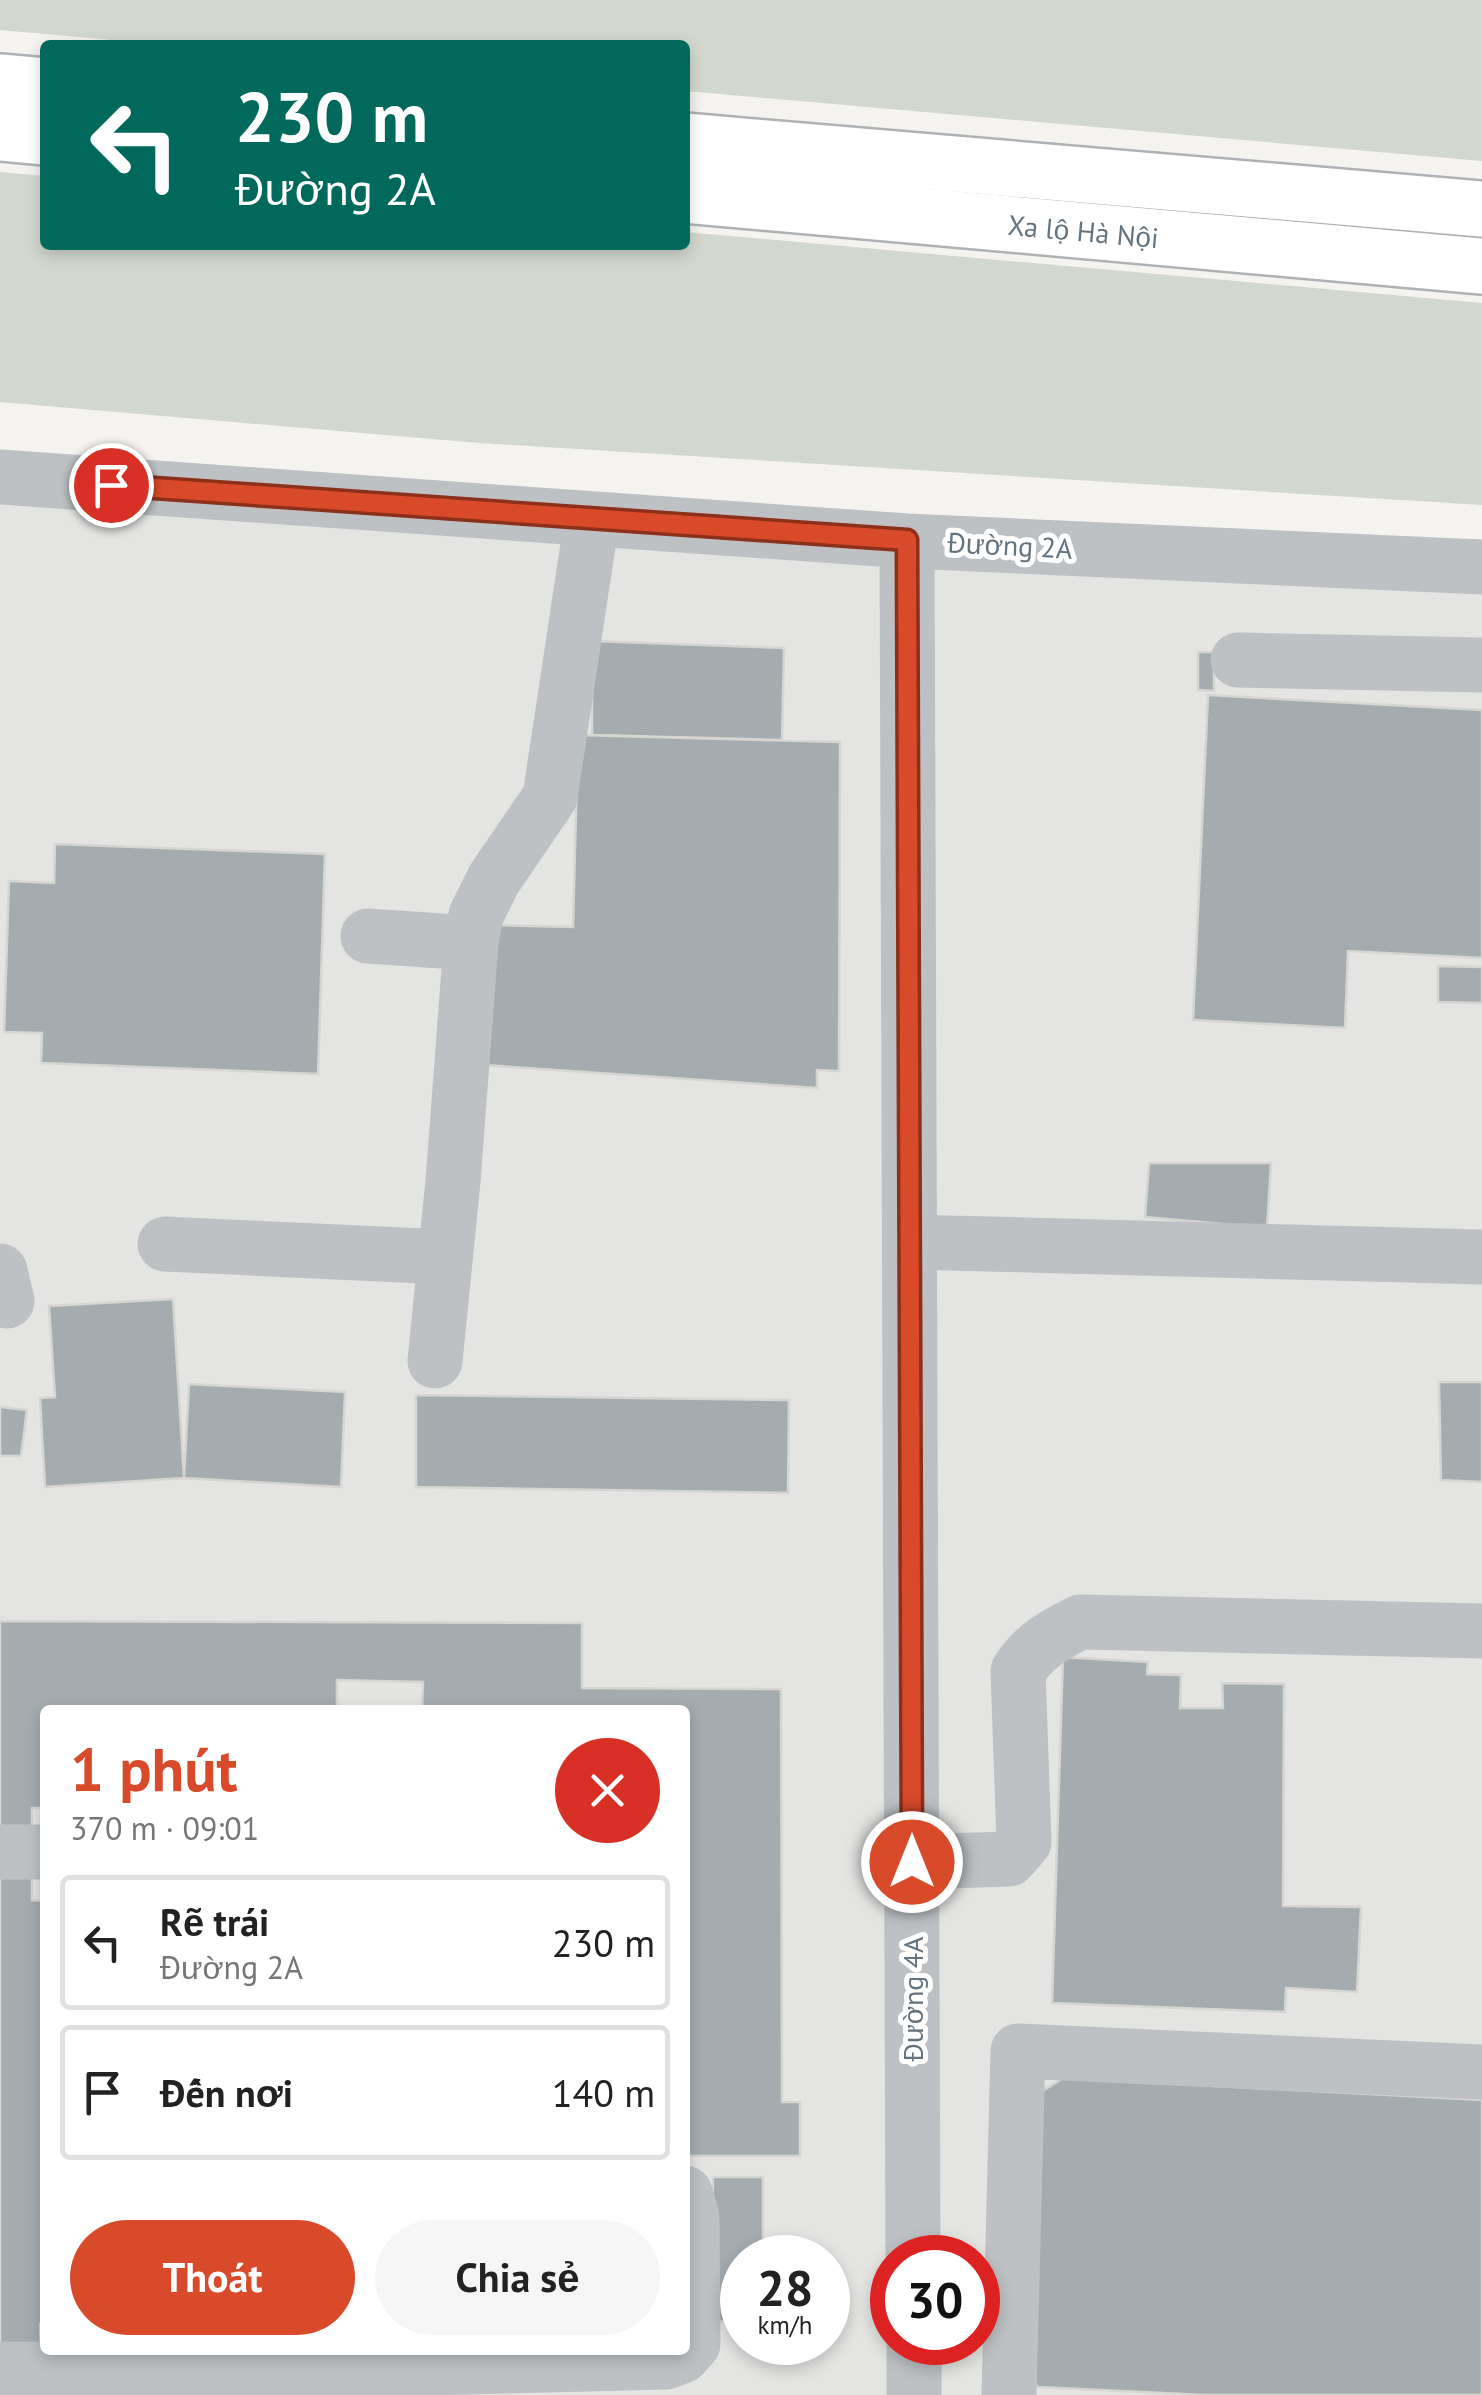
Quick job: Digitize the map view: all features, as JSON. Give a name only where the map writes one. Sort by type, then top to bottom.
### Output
[{"type":"highway","points":[[0,82],[40,86]]},
{"type":"highway","points":[[0,134],[40,138]]},
{"type":"highway","name":"Xa lộ Hà Nội","points":[[690,141],[1482,209]]},
{"type":"highway","name":"Xa lộ Hà Nội","points":[[690,194],[1482,266]]},
{"type":"street","name":"Đường 2A","points":[[0,478],[907,540],[1482,567]]},
{"type":"street","points":[[435,1361],[470,943],[476,915],[494,880],[550,797],[592,519]]},
{"type":"street","name":"Đường 4A","points":[[907,540],[913,2235]]},
{"type":"street","points":[[1238,660],[1482,665]]},
{"type":"street","points":[[368,936],[470,943]]},
{"type":"street","points":[[910,1242],[1482,1257]]},
{"type":"street","points":[[165,1244],[444,1257]]},
{"type":"street","points":[[912,1862],[1010,1859],[1024,1842],[1018,1671],[1028,1656],[1052,1636],[1080,1622],[1482,1631]]},
{"type":"street","points":[[0,1852],[40,1852]]},
{"type":"street","points":[[1009,2395],[1018,2051],[1482,2072]]},
{"type":"street","points":[[690,2210],[690,2346]]},
{"type":"street","points":[[0,2369],[308,2360],[666,2362],[683,2355]]},
{"type":"street","points":[[914,2365],[914,2395]]},
{"type":"shaded area","points":[[0,0],[1482,0],[1482,161],[690,91],[690,40],[112,40],[0,30]]},
{"type":"shaded area","points":[[0,172],[40,176],[40,250],[690,250],[690,232],[1482,303],[1482,505],[479,443],[0,402]]},
{"type":"shaded area","points":[[0,499],[1482,589],[1482,2395],[0,2395]]},
{"type":"building","points":[[592,641],[784,648],[782,740],[592,735]]},
{"type":"building","points":[[1198,652],[1214,652],[1214,691],[1198,690]]},
{"type":"building","points":[[1208,695],[1482,710],[1482,958],[1348,951],[1345,1028],[1193,1020]]},
{"type":"building","points":[[578,735],[840,742],[839,1071],[817,1070],[817,1088],[483,1065],[492,925],[573,927]]},
{"type":"building","points":[[55,844],[325,854],[318,1074],[41,1063],[42,1033],[4,1032],[9,881],[54,883]]},
{"type":"building","points":[[1438,966],[1482,967],[1482,1003],[1438,1002]]},
{"type":"building","points":[[1149,1163],[1271,1163],[1267,1228],[1145,1217]]},
{"type":"building","points":[[173,1299],[184,1478],[45,1487],[40,1398],[55,1397],[49,1306]]},
{"type":"building","points":[[1439,1382],[1482,1382],[1482,1482],[1441,1480]]},
{"type":"building","points":[[189,1384],[345,1392],[341,1487],[184,1478]]},
{"type":"building","points":[[416,1395],[789,1400],[788,1493],[416,1487]]},
{"type":"building","points":[[0,1407],[27,1410],[21,1456],[0,1456]]},
{"type":"building","points":[[0,1621],[582,1623],[582,1688],[781,1689],[782,2102],[800,2102],[800,2156],[690,2156],[690,1705],[422,1705],[423,1682],[337,1680],[337,1705],[40,1705],[40,1808],[32,1808],[32,1900],[40,1901],[41,2355],[0,2356]]},
{"type":"building","points":[[1063,1657],[1148,1662],[1147,1674],[1181,1675],[1180,1708],[1223,1708],[1222,1683],[1284,1684],[1283,1906],[1361,1907],[1357,1992],[1286,1988],[1285,2012],[1052,2003]]},
{"type":"building","points":[[1063,2078],[1482,2100],[1482,2395],[1205,2395],[1038,2387],[1026,2369],[1030,2099]]},
{"type":"building","points":[[713,2177],[763,2177],[763,2235],[720,2235],[720,2321],[711,2321]]},
{"type":"route","points":[[111,485],[907,540],[912,1862]]}]
